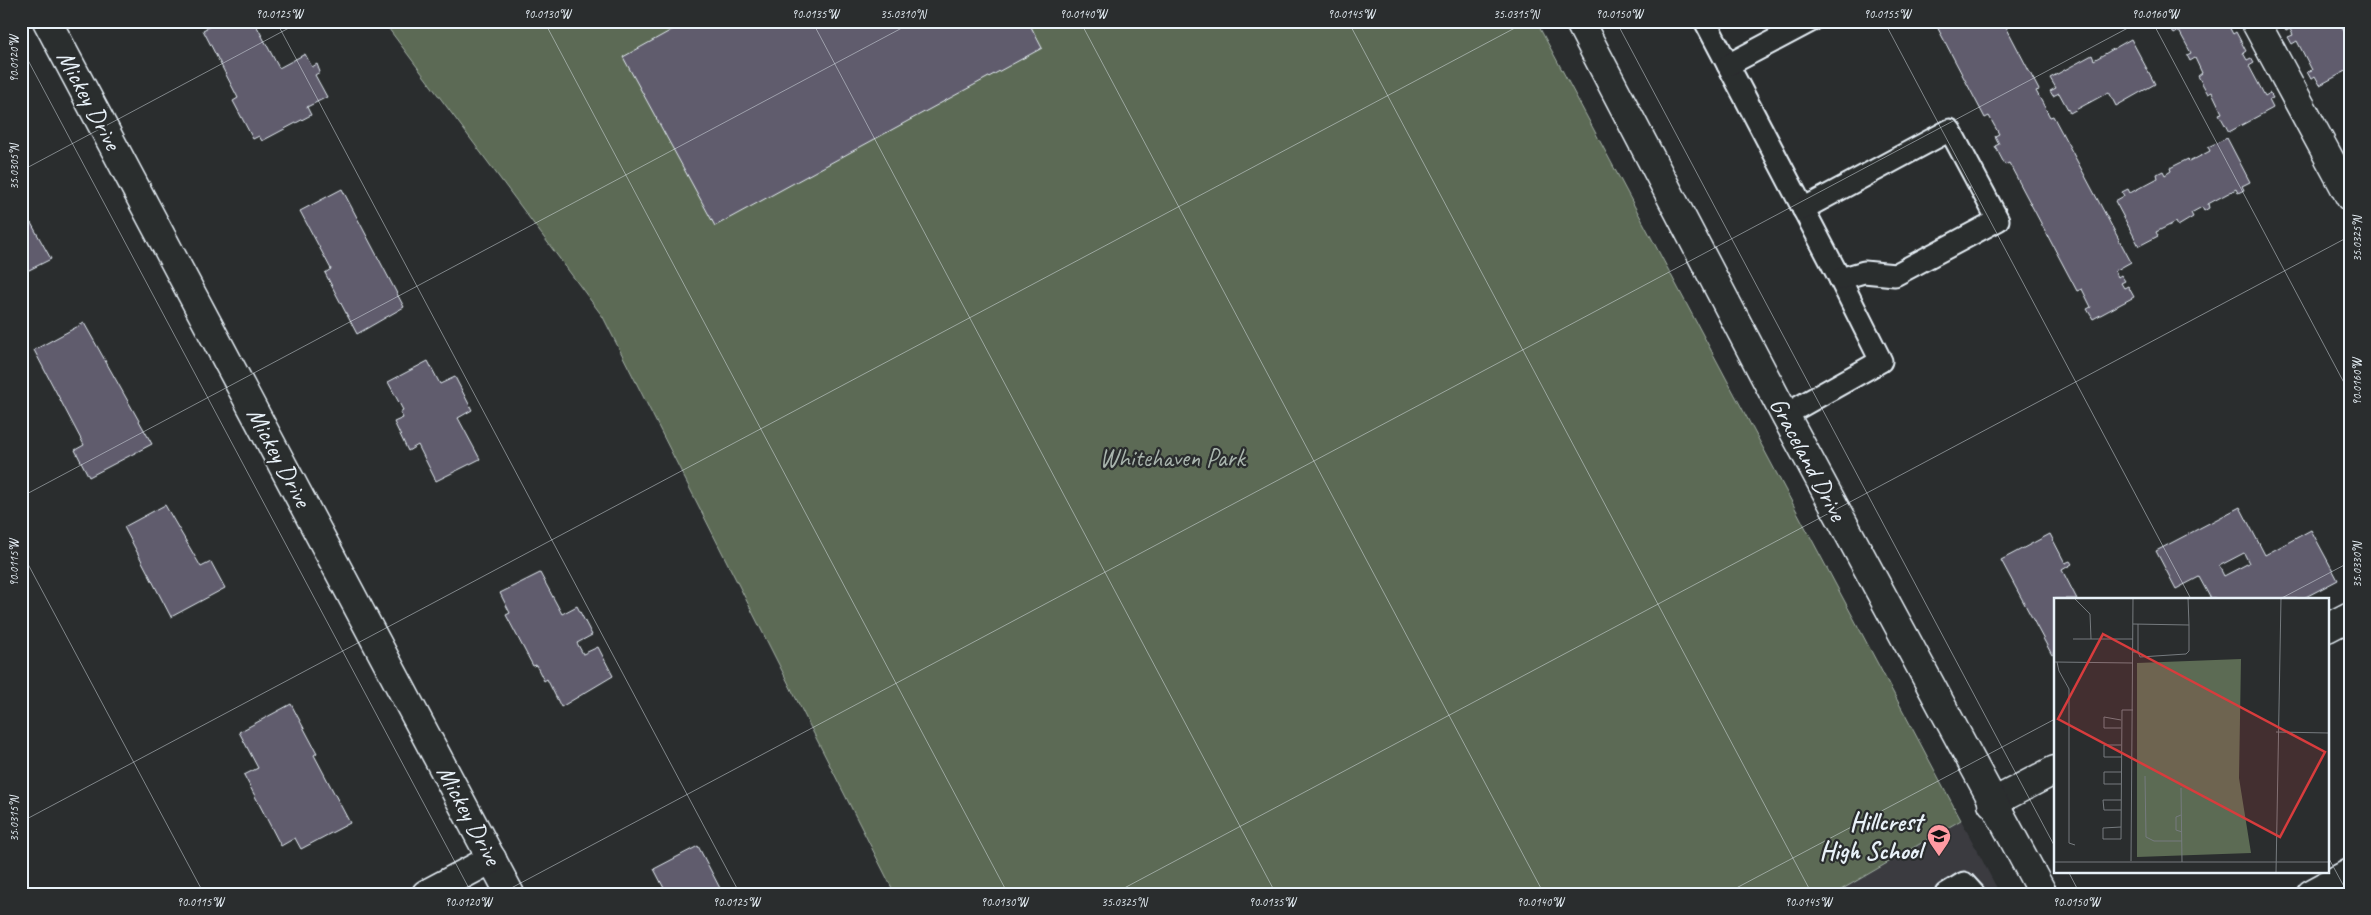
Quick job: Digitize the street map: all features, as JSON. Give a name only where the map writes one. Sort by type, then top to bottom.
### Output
[{"type":"street","name":"Mickey Drive","points":[[47,21],[510,894]]},
{"type":"street","name":"Graceland Drive","points":[[1579,21],[1784,415],[1992,803],[2043,894]]},
{"type":"street","points":[[2256,21],[2350,197]]},
{"type":"street","points":[[2328,627],[2350,616]]},
{"type":"street","points":[[1992,803],[2054,771]]},
{"type":"street","points":[[426,894],[492,858]]},
{"type":"street","points":[[2311,894],[2350,873]]},
{"type":"lane","points":[[1705,21],[1840,279],[1881,362],[1784,415]]},
{"type":"lane","points":[[1728,65],[1810,21]]},
{"type":"lane","points":[[1803,208],[1950,130],[1998,220],[1895,275],[1864,272],[1840,279]]},
{"type":"lane","points":[[1946,894],[1964,883],[1974,894]]},
{"type":"shaded area","name":"Hillcrest High School","points":[[1961,820],[2000,894],[1834,894]]},
{"type":"green space","name":"Whitehaven Park","points":[[383,21],[1536,21],[1961,820],[1834,894],[895,894],[603,317]]},
{"type":"building","points":[[220,21],[254,21],[279,68],[305,54],[312,67],[317,64],[320,72],[315,75],[327,97],[307,107],[311,115],[262,141],[259,136],[253,139],[233,101],[238,98],[203,30]]},
{"type":"building","points":[[688,21],[1028,21],[1042,48],[715,226],[623,57]]},
{"type":"building","points":[[1934,21],[2003,21],[2039,90],[2036,91],[2050,117],[2053,116],[2131,262],[2115,271],[2118,277],[2121,275],[2125,281],[2121,283],[2124,288],[2128,286],[2134,297],[2093,319],[2087,309],[2091,307],[2082,289],[2077,291],[2009,163],[2005,165],[1995,146],[1999,144],[1995,136],[1999,134],[1989,116],[1985,118]]},
{"type":"building","points":[[2173,21],[2226,21],[2233,34],[2236,32],[2246,51],[2243,53],[2247,60],[2251,58],[2254,63],[2249,66],[2265,96],[2270,93],[2273,98],[2269,100],[2273,108],[2229,132],[2219,114],[2222,113],[2212,92],[2208,94],[2198,76],[2202,73],[2195,58],[2190,61],[2187,55],[2191,53],[2179,31],[2174,34],[2171,28],[2176,26]]},
{"type":"building","points":[[2280,21],[2339,21],[2350,43],[2350,69],[2320,85],[2315,76],[2311,79],[2307,72],[2312,70],[2297,41],[2292,44],[2288,37],[2293,35],[2290,29],[2286,31]]},
{"type":"building","points":[[2131,39],[2155,84],[2116,106],[2109,92],[2070,113],[2059,93],[2053,96],[2050,91],[2056,88],[2050,78],[2092,55],[2094,60]]},
{"type":"building","points":[[2227,138],[2250,182],[2242,186],[2244,190],[2238,193],[2236,189],[2208,204],[2209,208],[2204,211],[2202,207],[2191,213],[2193,217],[2178,226],[2176,222],[2156,232],[2158,236],[2139,246],[2115,201],[2124,196],[2122,192],[2128,189],[2130,193],[2158,178],[2157,174],[2163,171],[2165,175],[2171,171],[2170,168],[2188,159],[2189,162],[2210,151],[2208,147]]},
{"type":"building","points":[[342,189],[404,307],[357,334],[325,273],[331,269],[300,211]]},
{"type":"building","points":[[21,223],[23,227],[31,223],[51,259],[21,274]]},
{"type":"building","points":[[84,323],[152,444],[89,477],[75,450],[84,445],[34,350]]},
{"type":"building","points":[[428,361],[440,384],[455,377],[472,410],[458,418],[480,459],[436,481],[418,445],[408,451],[394,422],[403,418],[400,412],[403,410],[388,382]]},
{"type":"building","points":[[165,505],[201,567],[211,562],[225,588],[171,617],[124,527]]},
{"type":"building","points":[[2240,507],[2265,555],[2311,530],[2338,580],[2304,598],[2210,598],[2199,577],[2176,589],[2156,551]],"holes":[[[2244,553],[2249,563],[2224,576],[2219,566]]]},
{"type":"building","points":[[2050,534],[2065,563],[2070,561],[2072,564],[2062,570],[2076,598],[2054,598],[2054,654],[2052,655],[2001,560]]},
{"type":"building","points":[[540,573],[562,614],[577,606],[592,635],[577,643],[583,654],[598,647],[613,676],[561,707],[547,679],[544,681],[536,665],[533,666],[506,615],[510,613],[500,593]]},
{"type":"building","points":[[291,704],[317,753],[314,755],[350,823],[301,849],[295,838],[281,846],[244,775],[258,768],[239,732]]},
{"type":"building","points":[[698,846],[723,894],[667,894],[654,869]]},
{"type":"place","name":"Hillcrest High School","points":[[1939,857]]}]
